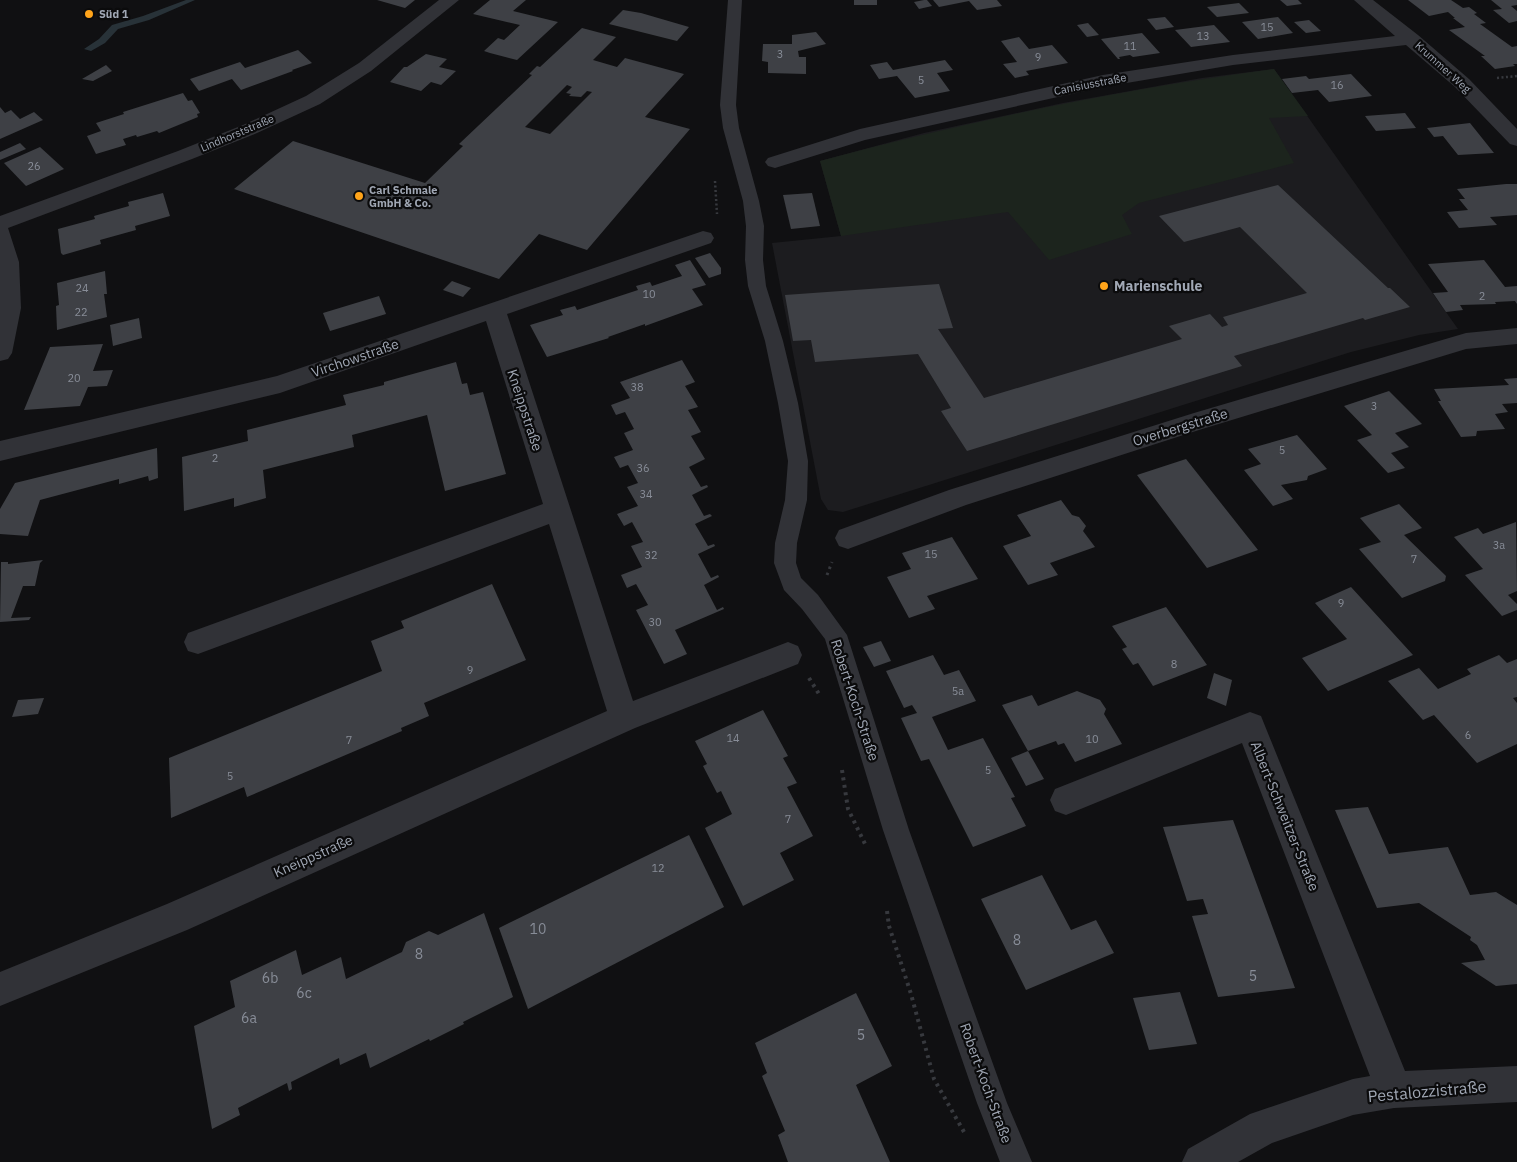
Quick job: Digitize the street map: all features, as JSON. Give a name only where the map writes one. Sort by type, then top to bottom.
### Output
[{"type":"street","name":"Lindhorststraße","points":[[0,223],[185,155],[250,129],[313,100],[365,67],[450,0]]},
{"type":"street","name":"Krummer Weg","points":[[1363,0],[1412,39],[1462,83],[1517,140]]},
{"type":"street","name":"Canisiusstraße","points":[[775,162],[868,133],[1103,81],[1233,60],[1412,39]]},
{"type":"street","points":[[0,232],[8,262],[10,308],[0,354]]},
{"type":"street","name":"Virchowstraße","points":[[0,451],[280,384],[703,238]]},
{"type":"street","name":"Kneippstraße","points":[[494,310],[624,718]]},
{"type":"street","name":"Overbergstraße","points":[[848,538],[958,497],[1194,422],[1466,341],[1517,336]]},
{"type":"street","points":[[198,642],[557,510]]},
{"type":"street","name":"Kneippstraße","points":[[0,988],[175,918],[624,718],[788,655]]},
{"type":"street","name":"Albert-Schweitzer-Straße","points":[[1066,800],[1250,726],[1394,1090]]},
{"type":"street","name":"Pestalozzistraße","points":[[1201,1162],[1263,1127],[1353,1097],[1394,1090],[1517,1084]]},
{"type":"lane","name":"Robert-Koch-Straße","points":[[735,0],[729,113],[751,201],[757,286],[778,359],[798,461],[796,500],[786,543],[785,563],[792,583],[810,602],[835,635],[896,830],[992,1103],[1016,1162]]},
{"type":"shaded area","name":"Marienschule","points":[[1274,69],[1458,329],[1419,335],[1351,352],[843,512],[828,510],[821,499],[772,243],[841,236],[820,161],[924,133],[1063,103],[1202,78]]},
{"type":"shaded area","points":[[1274,69],[1308,116],[1269,118],[1294,163],[1139,203],[1122,215],[1132,234],[1049,260],[1008,212],[841,236],[820,161],[876,146],[1102,96]]},
{"type":"building","points":[[377,0],[415,0],[405,8]]},
{"type":"building","points":[[490,0],[526,0],[513,11],[558,22],[517,60],[490,53],[484,51],[498,38],[504,40],[520,25],[473,14]]},
{"type":"building","points":[[854,0],[877,0],[877,5],[854,5]]},
{"type":"building","points":[[927,0],[932,6],[919,9],[914,2]]},
{"type":"building","points":[[933,0],[997,0],[1002,6],[977,10],[969,1],[939,7]]},
{"type":"building","points":[[1280,0],[1298,0],[1302,4],[1287,6]]},
{"type":"building","points":[[1408,0],[1451,0],[1463,8],[1469,7],[1477,13],[1474,14],[1486,23],[1480,24],[1512,47],[1517,46],[1517,64],[1513,64],[1515,66],[1495,69],[1481,56],[1485,56],[1449,30],[1465,27],[1448,12],[1429,16]]},
{"type":"building","points":[[1491,0],[1517,0],[1517,5],[1511,6],[1517,11],[1517,21],[1509,23],[1493,10],[1502,9]]},
{"type":"building","points":[[1239,3],[1249,13],[1217,17],[1207,7]]},
{"type":"building","points":[[623,10],[641,13],[689,27],[677,41],[609,24]]},
{"type":"building","points":[[1165,17],[1174,27],[1156,30],[1147,19]]},
{"type":"building","points":[[1278,17],[1293,33],[1258,39],[1242,22]]},
{"type":"building","points":[[1309,20],[1321,31],[1306,33],[1294,22]]},
{"type":"building","points":[[1088,23],[1099,35],[1087,37],[1077,25]]},
{"type":"building","points":[[1214,25],[1230,42],[1191,47],[1175,30]]},
{"type":"building","points":[[582,28],[616,37],[593,60],[617,67],[625,58],[684,74],[645,117],[690,129],[587,250],[539,234],[499,279],[234,189],[293,141],[425,183],[463,146],[459,144],[532,75],[529,74],[537,66],[540,67]],"holes":[[[567,85],[572,87],[566,93],[571,94],[569,96],[581,97],[587,91],[592,92],[550,134],[525,127]]]},
{"type":"building","points":[[816,32],[826,44],[798,51],[799,57],[806,57],[806,74],[768,73],[768,62],[762,61],[763,44],[792,44],[792,35]]},
{"type":"building","points":[[1142,33],[1160,53],[1133,57],[1130,55],[1119,57],[1120,59],[1118,59],[1101,39]]},
{"type":"building","points":[[1019,37],[1029,49],[1052,45],[1068,63],[1026,71],[1029,75],[1015,78],[1003,64],[1017,62],[1001,41]]},
{"type":"building","points":[[298,50],[312,63],[241,90],[232,79],[199,91],[190,79],[240,62],[245,68]]},
{"type":"building","points":[[426,54],[447,59],[439,67],[456,71],[441,85],[431,82],[421,91],[390,82],[404,67],[407,67]]},
{"type":"building","points":[[945,60],[953,70],[937,73],[950,91],[915,98],[897,76],[879,79],[870,65],[887,62],[893,70]]},
{"type":"building","points":[[106,65],[112,71],[93,81],[82,79]]},
{"type":"building","points":[[1351,74],[1372,96],[1329,102],[1318,90],[1292,93],[1282,79],[1306,76],[1309,79]]},
{"type":"building","points":[[183,93],[188,101],[192,100],[200,113],[197,114],[198,117],[159,133],[157,131],[123,139],[126,145],[96,154],[87,136],[101,131],[96,123],[124,114],[123,112]]},
{"type":"building","points":[[0,107],[5,113],[11,110],[20,119],[34,112],[43,120],[0,139]]},
{"type":"building","points":[[1405,113],[1416,128],[1376,131],[1365,116]]},
{"type":"building","points":[[1470,123],[1494,153],[1458,155],[1443,136],[1434,137],[1427,128]]},
{"type":"building","points":[[20,143],[26,149],[0,160],[0,152]]},
{"type":"building","points":[[40,147],[64,169],[26,186],[4,163]]},
{"type":"building","points":[[1517,184],[1517,215],[1490,217],[1497,225],[1459,228],[1447,212],[1468,210],[1459,199],[1465,199],[1457,189]]},
{"type":"building","points":[[1278,185],[1410,307],[1365,320],[1363,318],[1234,356],[1242,366],[967,451],[941,411],[951,408],[918,354],[815,362],[811,340],[793,341],[785,295],[939,284],[953,328],[938,329],[984,398],[1182,339],[1169,326],[1210,314],[1222,327],[1228,325],[1223,317],[1307,293],[1240,227],[1184,242],[1159,216]]},
{"type":"building","points":[[163,193],[170,216],[135,226],[136,230],[100,240],[101,244],[63,255],[61,253],[58,229],[95,219],[94,216],[129,206],[128,202]]},
{"type":"building","points":[[812,193],[820,226],[791,229],[783,195]]},
{"type":"building","points":[[710,253],[721,268],[721,274],[709,278],[695,258]]},
{"type":"building","points":[[690,260],[706,285],[692,289],[703,305],[609,338],[547,357],[530,325],[563,315],[560,310],[575,306],[577,310],[638,290],[636,286],[650,282],[652,286],[682,276],[675,265]]},
{"type":"building","points":[[1484,260],[1505,287],[1517,286],[1517,304],[1515,301],[1495,302],[1496,304],[1460,305],[1463,310],[1446,312],[1433,293],[1448,292],[1428,264]]},
{"type":"building","points":[[105,271],[107,294],[104,294],[107,317],[57,330],[56,306],[59,305],[57,283]]},
{"type":"building","points":[[452,281],[471,288],[463,297],[443,290]]},
{"type":"building","points":[[379,296],[386,314],[330,331],[323,313]]},
{"type":"building","points":[[139,318],[142,338],[113,346],[110,325]]},
{"type":"building","points":[[103,344],[93,371],[113,370],[107,386],[88,387],[80,406],[24,410],[50,347]]},
{"type":"building","points":[[682,360],[695,382],[685,386],[698,407],[688,410],[701,432],[691,436],[705,459],[689,467],[701,487],[707,485],[708,487],[692,495],[704,516],[710,514],[712,516],[695,524],[708,546],[714,544],[715,546],[698,554],[711,578],[718,575],[719,577],[704,585],[717,610],[723,607],[724,609],[675,630],[687,654],[664,664],[636,610],[648,605],[636,584],[627,588],[621,575],[642,567],[631,546],[643,542],[632,522],[624,526],[617,514],[638,506],[627,487],[638,483],[628,465],[620,468],[614,457],[633,450],[624,433],[634,429],[625,412],[616,415],[611,405],[630,398],[620,382]]},
{"type":"building","points":[[456,362],[462,384],[467,383],[470,395],[483,392],[506,474],[445,491],[427,415],[352,435],[354,447],[263,470],[266,498],[234,507],[234,498],[184,511],[182,457],[248,441],[247,430],[346,405],[343,395],[384,385],[384,382]]},
{"type":"building","points":[[1517,378],[1517,403],[1502,404],[1508,412],[1495,414],[1505,429],[1477,431],[1476,436],[1461,437],[1438,401],[1441,401],[1434,389],[1509,385],[1504,379]]},
{"type":"building","points":[[1389,391],[1422,424],[1395,433],[1409,447],[1391,453],[1405,468],[1388,473],[1357,440],[1372,435],[1344,406]]},
{"type":"building","points":[[1297,435],[1327,469],[1308,476],[1307,480],[1281,485],[1293,499],[1273,506],[1244,470],[1261,464],[1248,449]]},
{"type":"building","points":[[157,448],[158,478],[149,481],[148,476],[119,484],[119,479],[40,500],[28,536],[0,534],[0,509],[15,483]]},
{"type":"building","points":[[1186,459],[1258,550],[1207,568],[1137,475]]},
{"type":"building","points":[[1061,500],[1072,515],[1079,517],[1086,526],[1083,531],[1095,547],[1050,563],[1058,575],[1028,585],[1003,546],[1031,536],[1017,515]]},
{"type":"building","points":[[1399,504],[1422,528],[1404,535],[1446,576],[1445,581],[1402,598],[1359,549],[1381,542],[1360,518]]},
{"type":"building","points":[[1516,522],[1517,591],[1508,595],[1517,604],[1517,610],[1502,616],[1465,575],[1483,569],[1454,537],[1478,528],[1483,534]]},
{"type":"building","points":[[952,537],[978,579],[927,596],[935,609],[909,618],[887,577],[911,569],[902,553]]},
{"type":"building","points":[[43,560],[40,563],[35,586],[23,586],[11,618],[31,617],[29,620],[0,622],[1,562],[8,562],[8,564]]},
{"type":"building","points":[[492,584],[526,660],[424,703],[429,716],[401,728],[402,731],[247,797],[244,787],[171,818],[169,758],[382,671],[371,641],[404,628],[401,621]]},
{"type":"building","points":[[1351,587],[1413,655],[1328,691],[1302,658],[1347,639],[1315,603]]},
{"type":"building","points":[[1166,607],[1207,665],[1153,686],[1138,663],[1133,665],[1122,649],[1127,647],[1112,626]]},
{"type":"building","points":[[881,641],[891,661],[874,667],[863,647]]},
{"type":"building","points":[[933,655],[944,675],[959,670],[976,701],[932,717],[948,750],[983,738],[1015,797],[1011,798],[1026,826],[973,847],[929,759],[921,761],[901,718],[917,713],[912,705],[904,708],[886,671]]},
{"type":"building","points":[[1499,655],[1507,663],[1517,659],[1517,697],[1513,698],[1517,703],[1517,744],[1477,763],[1434,715],[1423,720],[1388,681],[1419,668],[1438,689],[1471,674],[1467,669]]},
{"type":"building","points":[[1214,673],[1232,680],[1226,706],[1207,698]]},
{"type":"building","points":[[1077,691],[1100,700],[1106,709],[1104,714],[1122,744],[1075,762],[1064,743],[1058,745],[1056,741],[1028,751],[1002,705],[1032,695],[1038,706]]},
{"type":"building","points":[[44,698],[38,714],[12,717],[18,700]]},
{"type":"building","points":[[763,710],[788,756],[783,758],[797,783],[787,787],[813,836],[780,853],[794,880],[743,906],[705,828],[732,814],[721,791],[717,793],[703,766],[707,764],[695,741]]},
{"type":"building","points":[[1028,751],[1044,779],[1026,786],[1011,758]]},
{"type":"building","points":[[1368,807],[1389,854],[1448,847],[1470,895],[1496,892],[1517,905],[1517,984],[1496,986],[1461,963],[1485,960],[1477,945],[1470,940],[1471,937],[1419,903],[1377,908],[1335,810]]},
{"type":"building","points":[[1233,820],[1295,988],[1218,997],[1192,916],[1208,914],[1203,899],[1187,901],[1163,827]]},
{"type":"building","points":[[689,835],[724,907],[528,1009],[499,928]]},
{"type":"building","points":[[1042,875],[1071,930],[1096,920],[1114,953],[1026,990],[981,899]]},
{"type":"building","points":[[484,913],[513,997],[430,1041],[429,1039],[370,1068],[366,1053],[340,1065],[339,1058],[291,1082],[292,1089],[289,1091],[287,1083],[238,1108],[240,1115],[212,1129],[194,1026],[235,1007],[230,981],[296,950],[302,975],[341,957],[346,979],[402,952],[406,942],[429,931],[438,935]]},
{"type":"building","points":[[1180,992],[1197,1044],[1149,1050],[1133,998]]},
{"type":"building","points":[[856,993],[892,1066],[856,1085],[890,1162],[788,1162],[778,1135],[785,1131],[762,1076],[767,1073],[755,1043]]},
{"type":"waterway","points":[[88,49],[102,41],[115,27],[146,18],[192,0]]},
{"type":"place","name":"Süd 1","points":[[89,14]]},
{"type":"place","name":"Carl Schmale GmbH & Co.","points":[[359,196]]},
{"type":"place","name":"Marienschule","points":[[1104,286]]}]
